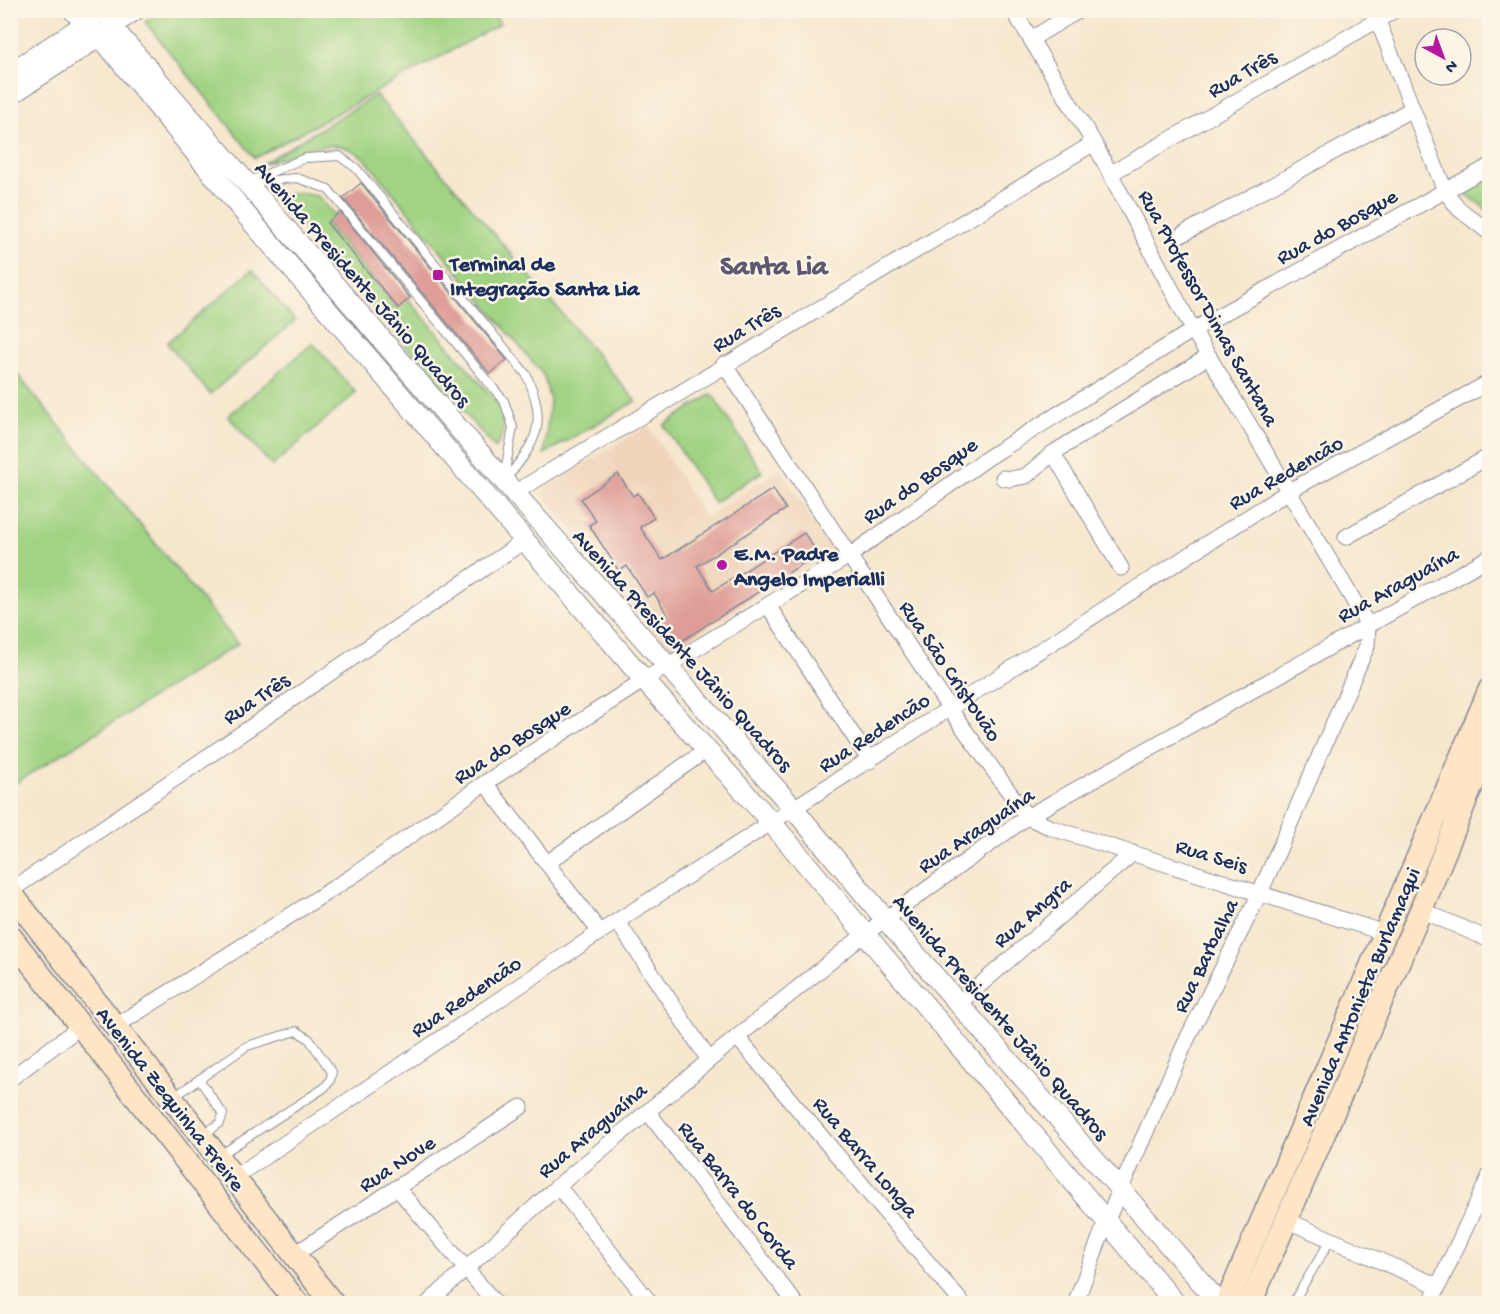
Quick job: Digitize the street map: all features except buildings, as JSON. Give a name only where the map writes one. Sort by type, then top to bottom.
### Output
[{"type":"main road","name":"Avenida Antonieta Burlamaqui","points":[[1226,1304],[1336,1076],[1421,910],[1482,749],[1490,689]]},
{"type":"main road","name":"Avenida Antonieta Burlamaqui","points":[[1255,1301],[1288,1221],[1385,933],[1482,749]]},
{"type":"main road","name":"Avenida Zequinha Freire","points":[[10,892],[333,1304]]},
{"type":"main road","name":"Avenida Zequinha Freire","points":[[10,936],[298,1304]]},
{"type":"main road","points":[[179,1150],[200,1137]]},
{"type":"street","points":[[10,73],[96,19],[135,10]]},
{"type":"street","name":"Rua Professor Dimas Santana","points":[[1013,10],[1094,143],[1193,330],[1368,626]]},
{"type":"street","points":[[1031,39],[1079,10]]},
{"type":"street","name":"Rua Três","points":[[1110,174],[1376,15],[1395,10]]},
{"type":"street","points":[[1376,15],[1445,190],[1459,209],[1490,233]]},
{"type":"street","points":[[10,95],[96,19]]},
{"type":"street","name":"Avenida Presidente Jânio Quadros","points":[[96,19],[245,183],[666,668],[794,809],[885,919],[1220,1304]]},
{"type":"street","name":"Avenida Presidente Jânio Quadros","points":[[96,19],[247,216],[644,681],[771,822],[866,933],[1176,1304]]},
{"type":"street","points":[[1183,234],[1412,109]]},
{"type":"street","name":"Rua Três","points":[[509,487],[724,364],[1094,143]]},
{"type":"street","name":"Rua do Bosque","points":[[116,1026],[351,877],[485,783],[644,681],[849,556],[989,457],[1193,330],[1490,166]]},
{"type":"street","points":[[245,183],[247,216]]},
{"type":"street","points":[[1003,478],[1026,476],[1053,453],[1209,356]]},
{"type":"street","name":"Rua São Cristovão","points":[[724,364],[949,708],[1027,818]]},
{"type":"street","name":"Rua Redencão","points":[[234,1178],[600,932],[1289,491],[1490,382]]},
{"type":"street","points":[[1053,453],[1121,568]]},
{"type":"street","points":[[1346,537],[1490,456]]},
{"type":"street","points":[[478,488],[509,487]]},
{"type":"street","name":"Rua Três","points":[[10,892],[524,541]]},
{"type":"street","name":"Rua Araguaína","points":[[427,1304],[558,1186],[736,1038],[866,933],[1027,818],[1490,557]]},
{"type":"street","points":[[769,606],[870,761]]},
{"type":"street","name":"Rua Barbalha","points":[[1075,1304],[1106,1222],[1187,1039],[1260,893],[1367,646],[1368,626]]},
{"type":"street","points":[[547,863],[705,751]]},
{"type":"street","points":[[485,783],[600,932]]},
{"type":"street","name":"Rua Seis","points":[[1027,818],[1385,933]]},
{"type":"street","name":"Rua Angra","points":[[959,1003],[1133,853]]},
{"type":"street","points":[[1421,910],[1489,939]]},
{"type":"street","points":[[617,921],[709,1060]]},
{"type":"street","points":[[10,1079],[81,1026]]},
{"type":"street","name":"Rua Barra Longa","points":[[736,1038],[963,1304]]},
{"type":"street","name":"Rua Nove","points":[[295,1254],[521,1107]]},
{"type":"street","name":"Rua Barra do Corda","points":[[648,1112],[796,1304]]},
{"type":"street","points":[[1430,1304],[1436,1285],[1490,1175]]},
{"type":"street","points":[[558,1186],[651,1304]]},
{"type":"street","points":[[398,1189],[467,1267],[496,1304]]},
{"type":"street","points":[[1288,1221],[1332,1238],[1436,1285]]},
{"type":"lane","points":[[245,183],[305,158],[339,156],[356,168],[526,374],[537,399],[540,427],[509,487]]},
{"type":"lane","points":[[245,183],[297,178],[328,189],[504,401],[513,427],[509,487]]},
{"type":"lane","points":[[171,1100],[247,1046],[297,1031],[309,1039],[332,1072],[333,1077],[324,1088],[216,1157]]},
{"type":"lane","points":[[199,1079],[223,1114],[220,1123],[200,1137]]},
{"type":"lane","points":[[1293,1304],[1332,1238]]},
{"type":"shaded area","points":[[648,425],[705,518],[780,469],[832,551],[670,651],[614,578],[539,491]]},
{"type":"green space","points":[[162,10],[492,10],[500,24],[255,158],[145,22]]},
{"type":"green space","points":[[376,95],[636,401],[544,454],[550,401],[544,376],[365,159],[340,146],[328,145],[262,164]]},
{"type":"green space","points":[[1489,175],[1489,211],[1459,189]]},
{"type":"green space","points":[[298,193],[318,196],[336,216],[327,224],[397,308],[408,299],[497,402],[502,413],[503,431],[495,448],[275,195]]},
{"type":"green space","points":[[252,270],[295,321],[210,394],[167,343]]},
{"type":"green space","points":[[313,343],[356,393],[272,466],[228,416]]},
{"type":"green space","points":[[11,367],[238,644],[10,786]]},
{"type":"green space","points":[[712,394],[762,472],[714,503],[664,425]]},
{"type":"place","name":"Terminal de Integração Santa Lia","points":[[438,275]]},
{"type":"place","name":"E.M. Padre Angelo Imperialli","points":[[722,565]]},
{"type":"district","name":"Santa Lia","points":[[774,264]]}]
